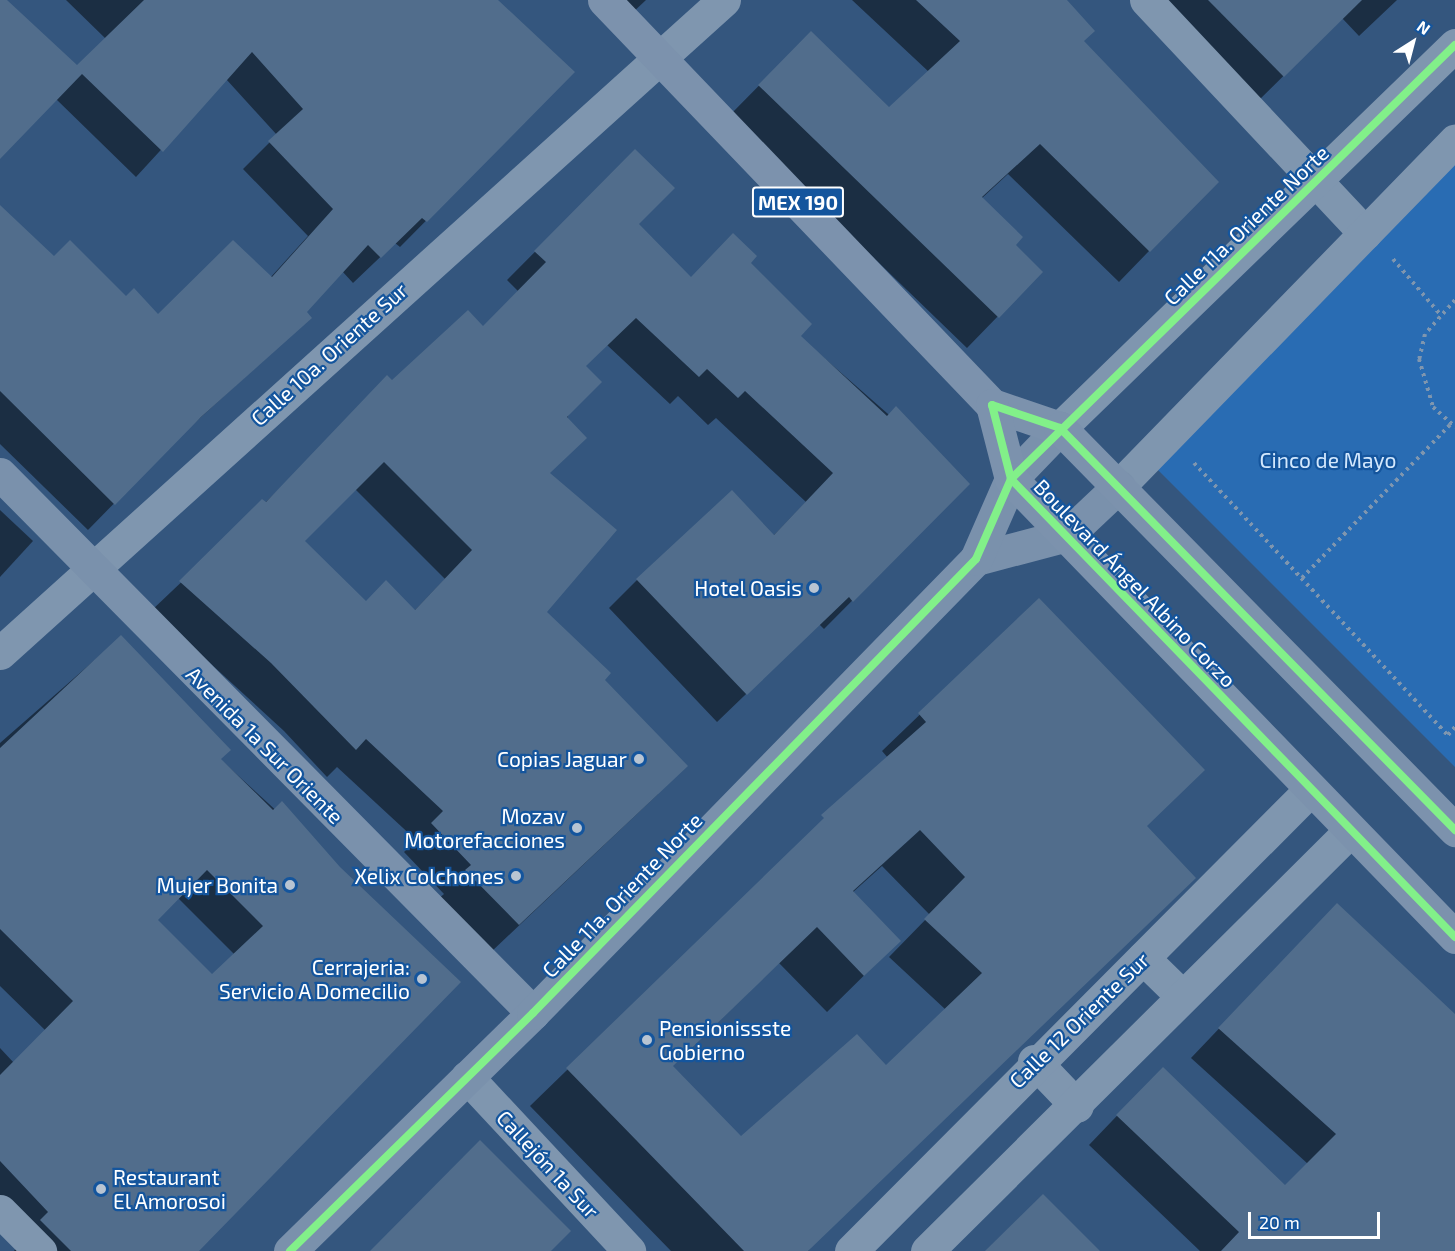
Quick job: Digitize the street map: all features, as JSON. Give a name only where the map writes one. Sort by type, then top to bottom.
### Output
[{"type":"main road","name":"MEX 190","points":[[604,0],[660,55],[992,405],[1060,428],[1455,830]]},
{"type":"main road","name":"Boulevard Ángel Albino Corzo","points":[[992,405],[1011,480],[1067,535],[1348,832],[1455,937]]},
{"type":"street","name":"Calle 10a. Oriente Sur","points":[[0,653],[90,569],[660,55],[724,0]]},
{"type":"street","points":[[1146,0],[1315,184],[1365,233]]},
{"type":"street","name":"Calle 11a. Oriente Norte","points":[[1060,428],[1315,184],[1455,45]]},
{"type":"street","points":[[976,559],[1067,535],[1119,486],[1455,140]]},
{"type":"street","points":[[976,559],[1011,480],[1060,428]]},
{"type":"street","name":"Avenida 1a Sur Oriente","points":[[0,474],[90,569],[533,1012]]},
{"type":"street","name":"Calle 11a. Oriente Norte","points":[[290,1251],[533,1012],[976,559]]},
{"type":"street","name":"Calle 12 Oriente Sur","points":[[851,1251],[1034,1061],[1143,958],[1309,791]]},
{"type":"street","points":[[927,1251],[1077,1106],[1182,996],[1348,832]]},
{"type":"street","points":[[1143,958],[1182,996]]},
{"type":"street","points":[[1034,1061],[1077,1106]]},
{"type":"street","name":"Callejón 1a Sur","points":[[467,1077],[629,1251]]},
{"type":"street","points":[[0,1211],[40,1251]]},
{"type":"path","points":[[1389,256],[1439,313]]},
{"type":"path","points":[[1302,578],[1453,426],[1433,407],[1419,359],[1425,334],[1439,313],[1455,300]]},
{"type":"path","points":[[1186,454],[1448,735],[1455,727]]},
{"type":"green space","name":"Cinco de Mayo","points":[[1455,150],[1455,767],[1150,462]]},
{"type":"building","points":[[0,0],[7,0],[77,65],[144,0],[498,0],[575,72],[427,222],[422,218],[381,258],[368,245],[307,312],[312,318],[201,417],[115,505],[0,391],[0,205],[54,256],[70,240],[126,296],[134,288],[158,314],[233,240],[272,277],[333,209],[268,141],[303,109],[252,52],[163,152],[82,74],[0,159]]},
{"type":"building","points":[[916,0],[1067,0],[1095,31],[1084,41],[1219,182],[1150,252],[1040,144],[982,197],[1023,237],[1016,245],[1043,272],[999,318],[758,85],[811,31],[889,107],[960,41]]},
{"type":"building","points":[[1208,0],[1362,0],[1284,77]]},
{"type":"building","points":[[635,149],[675,188],[639,224],[691,277],[733,233],[757,256],[751,263],[812,324],[801,336],[887,416],[896,406],[970,484],[853,602],[849,597],[747,695],[636,579],[732,490],[774,535],[833,473],[745,391],[738,398],[707,369],[699,377],[636,318],[586,366],[602,382],[567,417],[587,438],[550,473],[617,530],[547,612],[611,673],[605,680],[688,766],[519,925],[465,870],[471,865],[431,823],[443,811],[366,739],[356,750],[271,663],[179,581],[262,499],[266,502],[387,375],[392,380],[468,310],[483,326],[546,262],[534,251]],"holes":[[[384,462],[472,550],[415,610],[386,580],[366,601],[305,541]]]},
{"type":"building","points":[[1039,598],[1205,770],[1147,826],[1196,878],[808,1251],[744,1251],[566,1068],[824,818],[821,815],[926,722],[918,713]],"holes":[[[920,830],[965,877],[924,919],[982,973],[886,1065],[857,1034],[741,1136],[673,1066],[817,927],[864,976],[901,941],[853,891]]]},
{"type":"building","points":[[121,635],[231,750],[221,759],[273,810],[282,801],[340,867],[461,982],[199,1251],[71,1251],[40,1220],[48,1212],[0,1161],[0,1075],[73,1001],[0,929],[0,748]],"holes":[[[207,870],[263,926],[212,974],[158,920]]]},
{"type":"building","points":[[1337,903],[1455,1014],[1455,1251],[1221,1251],[1239,1232],[1116,1115],[1163,1067],[1285,1185],[1336,1134],[1218,1028]]},
{"type":"building","points":[[480,1140],[571,1231],[551,1251],[370,1251]]},
{"type":"building","points":[[1043,1194],[1100,1251],[985,1251]]},
{"type":"cycle path","points":[[290,1251],[533,1013],[976,559],[1011,479],[1455,45]]},
{"type":"cycle path","points":[[992,405],[1011,479],[1455,937]]},
{"type":"cycle path","points":[[992,405],[1060,428],[1455,830]]},
{"type":"place","name":"Hotel Oasis","points":[[814,588]]},
{"type":"place","name":"Copias Jaguar","points":[[639,759]]},
{"type":"place","name":"Mozav Motorefacciones","points":[[577,828]]},
{"type":"place","name":"Xelix Colchones","points":[[516,876]]},
{"type":"place","name":"Mujer Bonita","points":[[290,885]]},
{"type":"place","name":"Cerrajeria: Servicio A Domecilio","points":[[422,979]]},
{"type":"place","name":"Pensionissste Gobierno","points":[[647,1040]]},
{"type":"place","name":"Restaurant El Amorosoi","points":[[101,1189]]}]
